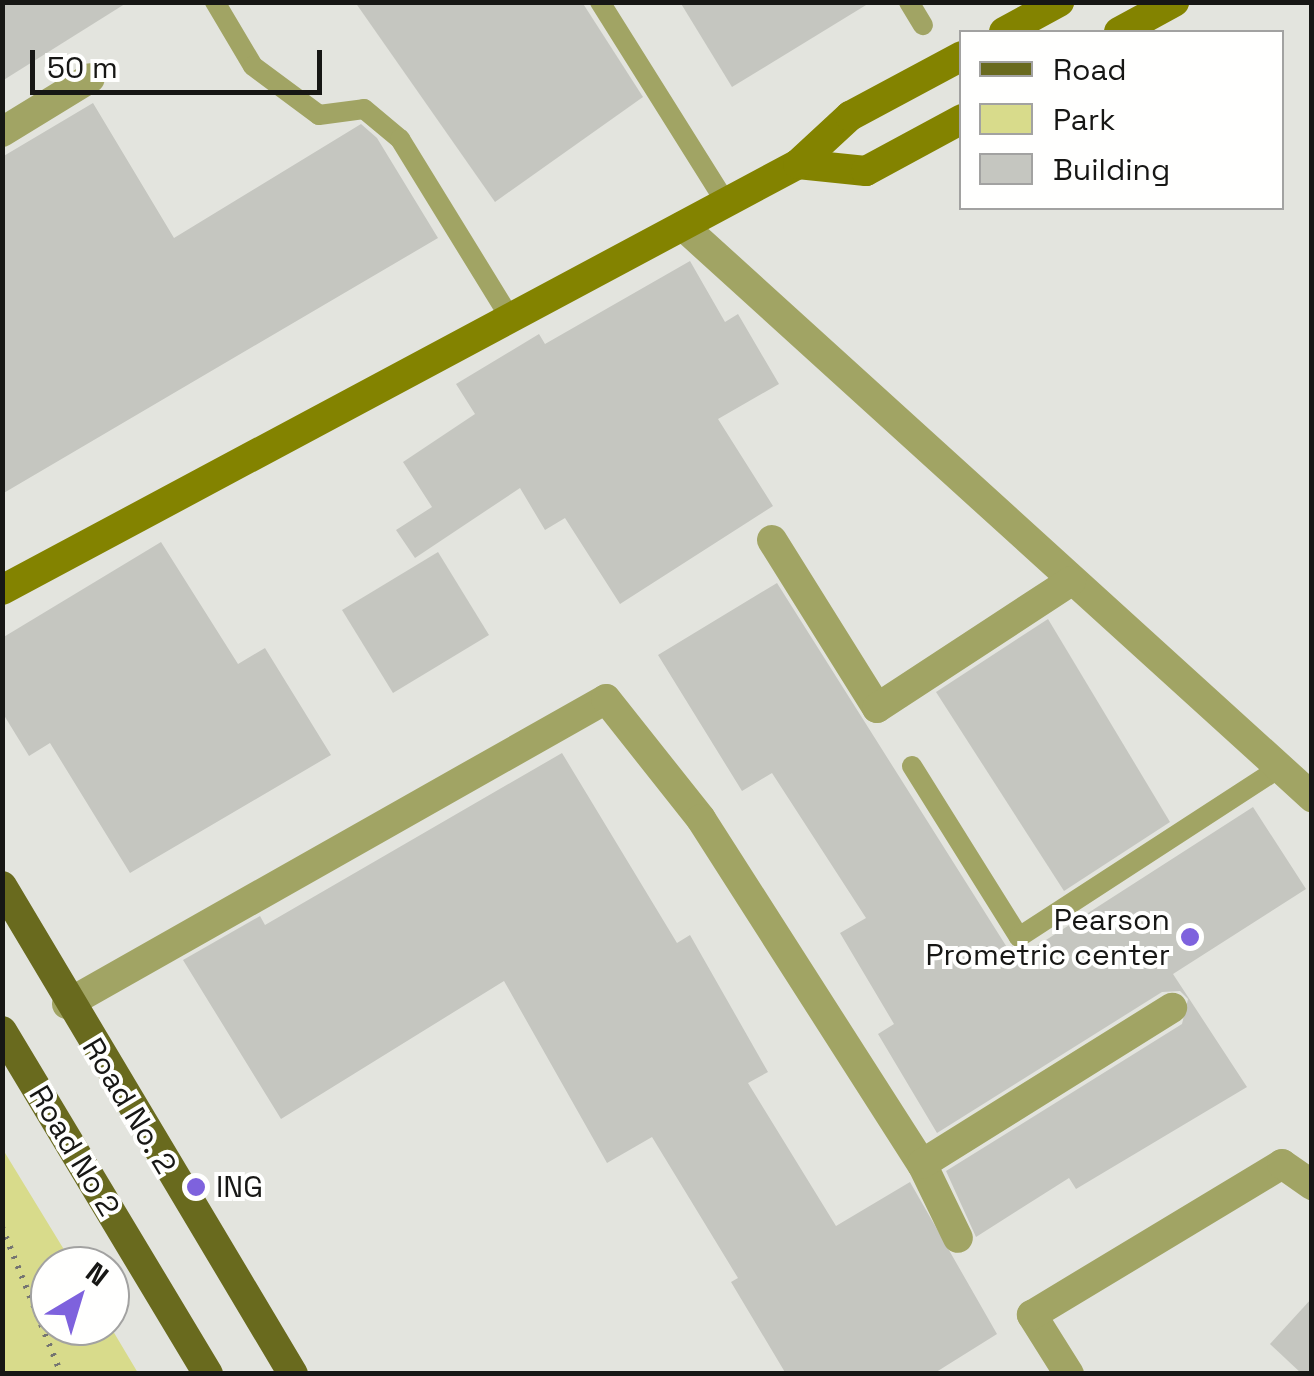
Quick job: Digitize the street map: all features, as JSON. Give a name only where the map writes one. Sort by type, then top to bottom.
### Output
[{"type":"main road","points":[[1008,30],[1059,2]]},
{"type":"main road","points":[[1124,30],[1174,2]]},
{"type":"main road","points":[[2,590],[798,164],[850,116],[959,58]]},
{"type":"main road","points":[[798,164],[866,171],[959,121]]},
{"type":"main road","name":"Road No. 2","points":[[2,886],[67,1004],[294,1374]]},
{"type":"main road","name":"Road No 2","points":[[2,1030],[208,1374]]},
{"type":"street","points":[[2,132],[90,78]]},
{"type":"street","points":[[683,226],[1312,797]]},
{"type":"street","points":[[772,540],[877,708],[1071,582]]},
{"type":"street","points":[[67,1004],[606,699],[702,819],[922,1164],[958,1238]]},
{"type":"street","points":[[922,1164],[1172,1008]]},
{"type":"street","points":[[1069,1374],[1032,1314],[1282,1164],[1312,1185]]},
{"type":"lane","points":[[215,2],[253,66],[319,114],[364,108],[400,139],[510,318]]},
{"type":"lane","points":[[600,2],[726,202]]},
{"type":"lane","points":[[910,2],[924,25]]},
{"type":"lane","points":[[912,766],[1019,938],[1280,768]]},
{"type":"path","points":[[2,1227],[61,1374]]},
{"type":"green space","points":[[2,1148],[62,1246],[30,1246],[30,1346],[122,1346],[138,1373],[3,1373]]},
{"type":"building","points":[[2,2],[128,2],[2,81]]},
{"type":"building","points":[[355,2],[582,2],[643,97],[495,202]]},
{"type":"building","points":[[680,2],[871,2],[732,87]]},
{"type":"building","points":[[93,103],[174,238],[361,124],[377,138],[438,238],[2,494],[2,157]]},
{"type":"building","points":[[690,261],[725,322],[738,314],[779,384],[718,419],[773,506],[620,604],[565,518],[545,530],[520,488],[415,558],[396,530],[432,507],[403,462],[475,414],[456,384],[539,334],[545,344]]},
{"type":"building","points":[[161,542],[238,664],[265,648],[331,755],[130,873],[50,743],[29,756],[2,712],[2,638]]},
{"type":"building","points":[[438,552],[489,635],[393,693],[342,610]]},
{"type":"building","points":[[777,583],[1015,960],[1253,807],[1306,889],[1173,974],[1247,1087],[1076,1189],[1069,1178],[976,1237],[946,1171],[1182,1024],[1188,999],[1180,991],[1162,992],[937,1133],[878,1034],[894,1024],[840,933],[866,918],[772,773],[742,791],[658,655]]},
{"type":"building","points":[[1048,619],[1170,822],[1064,891],[936,692]]},
{"type":"building","points":[[562,753],[677,943],[690,935],[768,1072],[748,1083],[836,1226],[910,1182],[997,1334],[933,1374],[786,1374],[731,1282],[738,1278],[652,1137],[607,1163],[504,981],[281,1119],[183,960],[260,916],[265,925]]},
{"type":"building","points":[[1312,1298],[1312,1374],[1302,1374],[1270,1344]]},
{"type":"place","name":"Pearson Prometric center","points":[[1190,937]]},
{"type":"place","name":"ING","points":[[196,1187]]}]
